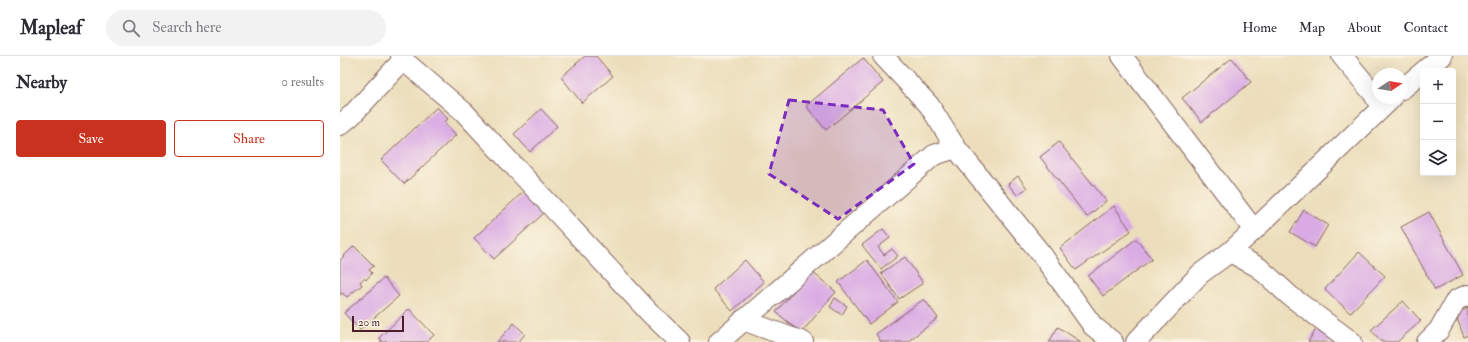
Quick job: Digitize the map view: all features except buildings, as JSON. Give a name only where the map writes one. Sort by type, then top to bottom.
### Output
[{"type":"street","points":[[883,56],[929,105],[956,148],[1042,255],[1093,326],[1113,342]]},
{"type":"street","points":[[1122,56],[1254,230]]},
{"type":"street","points":[[1342,56],[1372,92]]},
{"type":"street","points":[[1428,68],[1442,56]]},
{"type":"street","points":[[340,125],[352,115],[402,58],[464,112],[649,312],[680,342]]},
{"type":"street","points":[[1408,84],[1420,74]]},
{"type":"street","points":[[1136,342],[1200,274],[1230,252],[1254,230],[1384,104]]},
{"type":"street","points":[[719,342],[934,155],[956,148]]},
{"type":"street","points":[[1230,252],[1258,266],[1290,296],[1352,342]]},
{"type":"street","points":[[1427,342],[1439,330],[1456,300],[1468,295]]},
{"type":"street","points":[[745,319],[802,342]]},
{"type":"highlighted area","points":[[789,100],[883,110],[914,164],[838,219],[769,174]]}]
